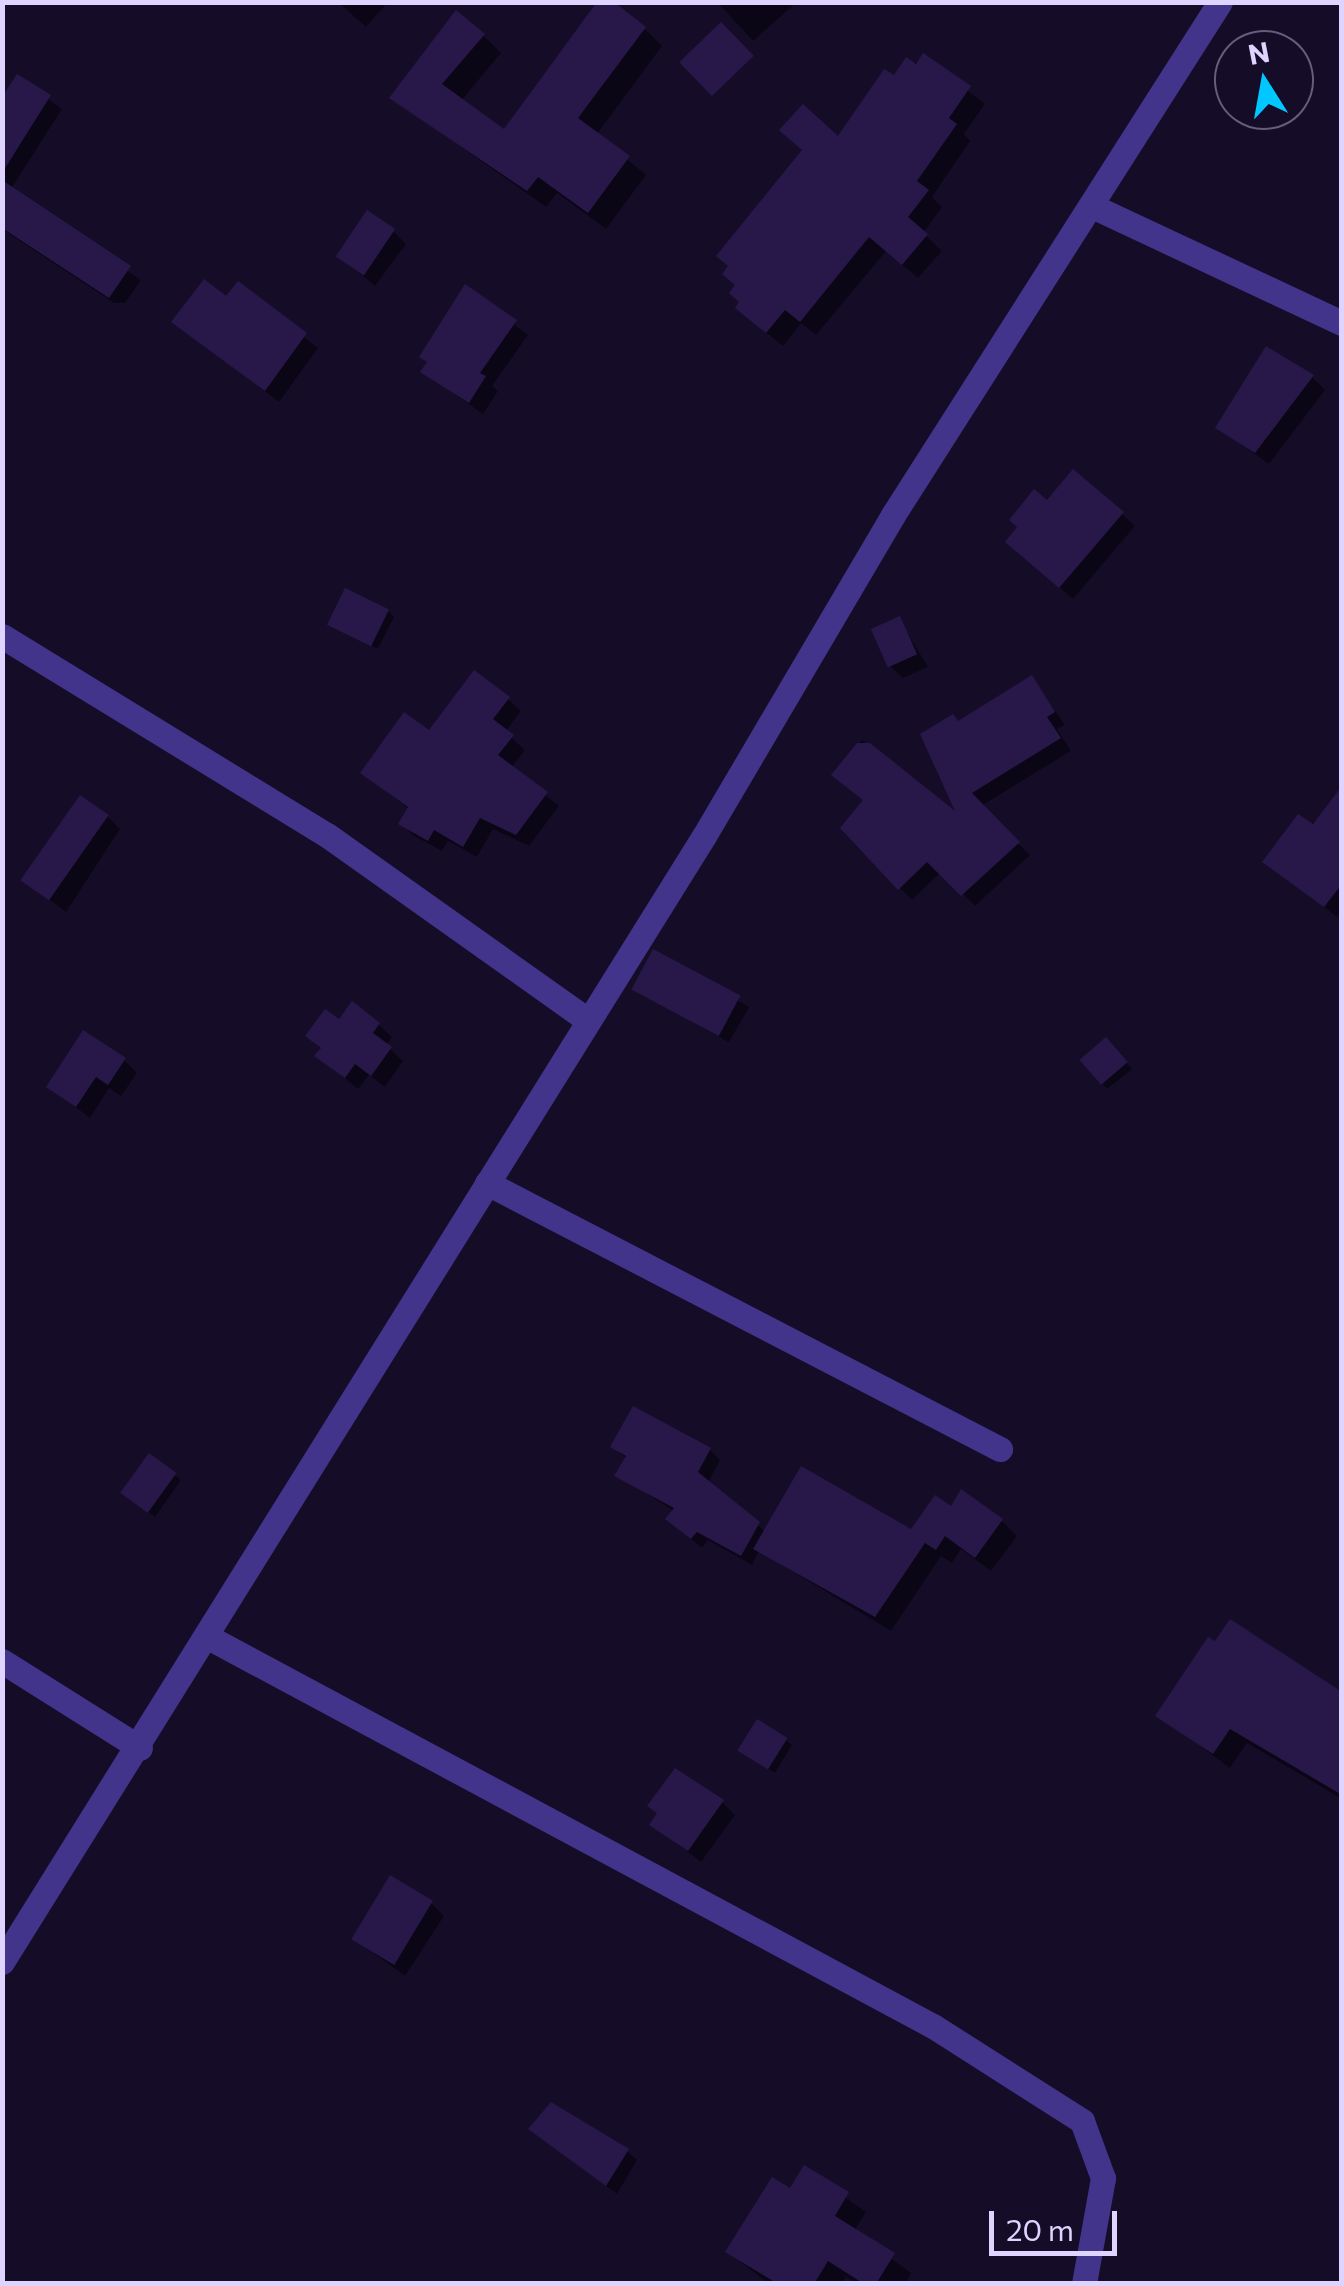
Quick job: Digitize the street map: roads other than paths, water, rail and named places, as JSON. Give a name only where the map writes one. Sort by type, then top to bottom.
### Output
[{"type":"street","points":[[2,1962],[140,1748],[893,514],[1220,2]]},
{"type":"street","points":[[1092,206],[1342,323]]},
{"type":"street","points":[[2,636],[327,834],[587,1020]]},
{"type":"street","points":[[487,1183],[1000,1449]]},
{"type":"street","points":[[208,1637],[934,2026],[1082,2121],[1103,2178],[1084,2284]]},
{"type":"street","points":[[2,1662],[140,1748]]}]
